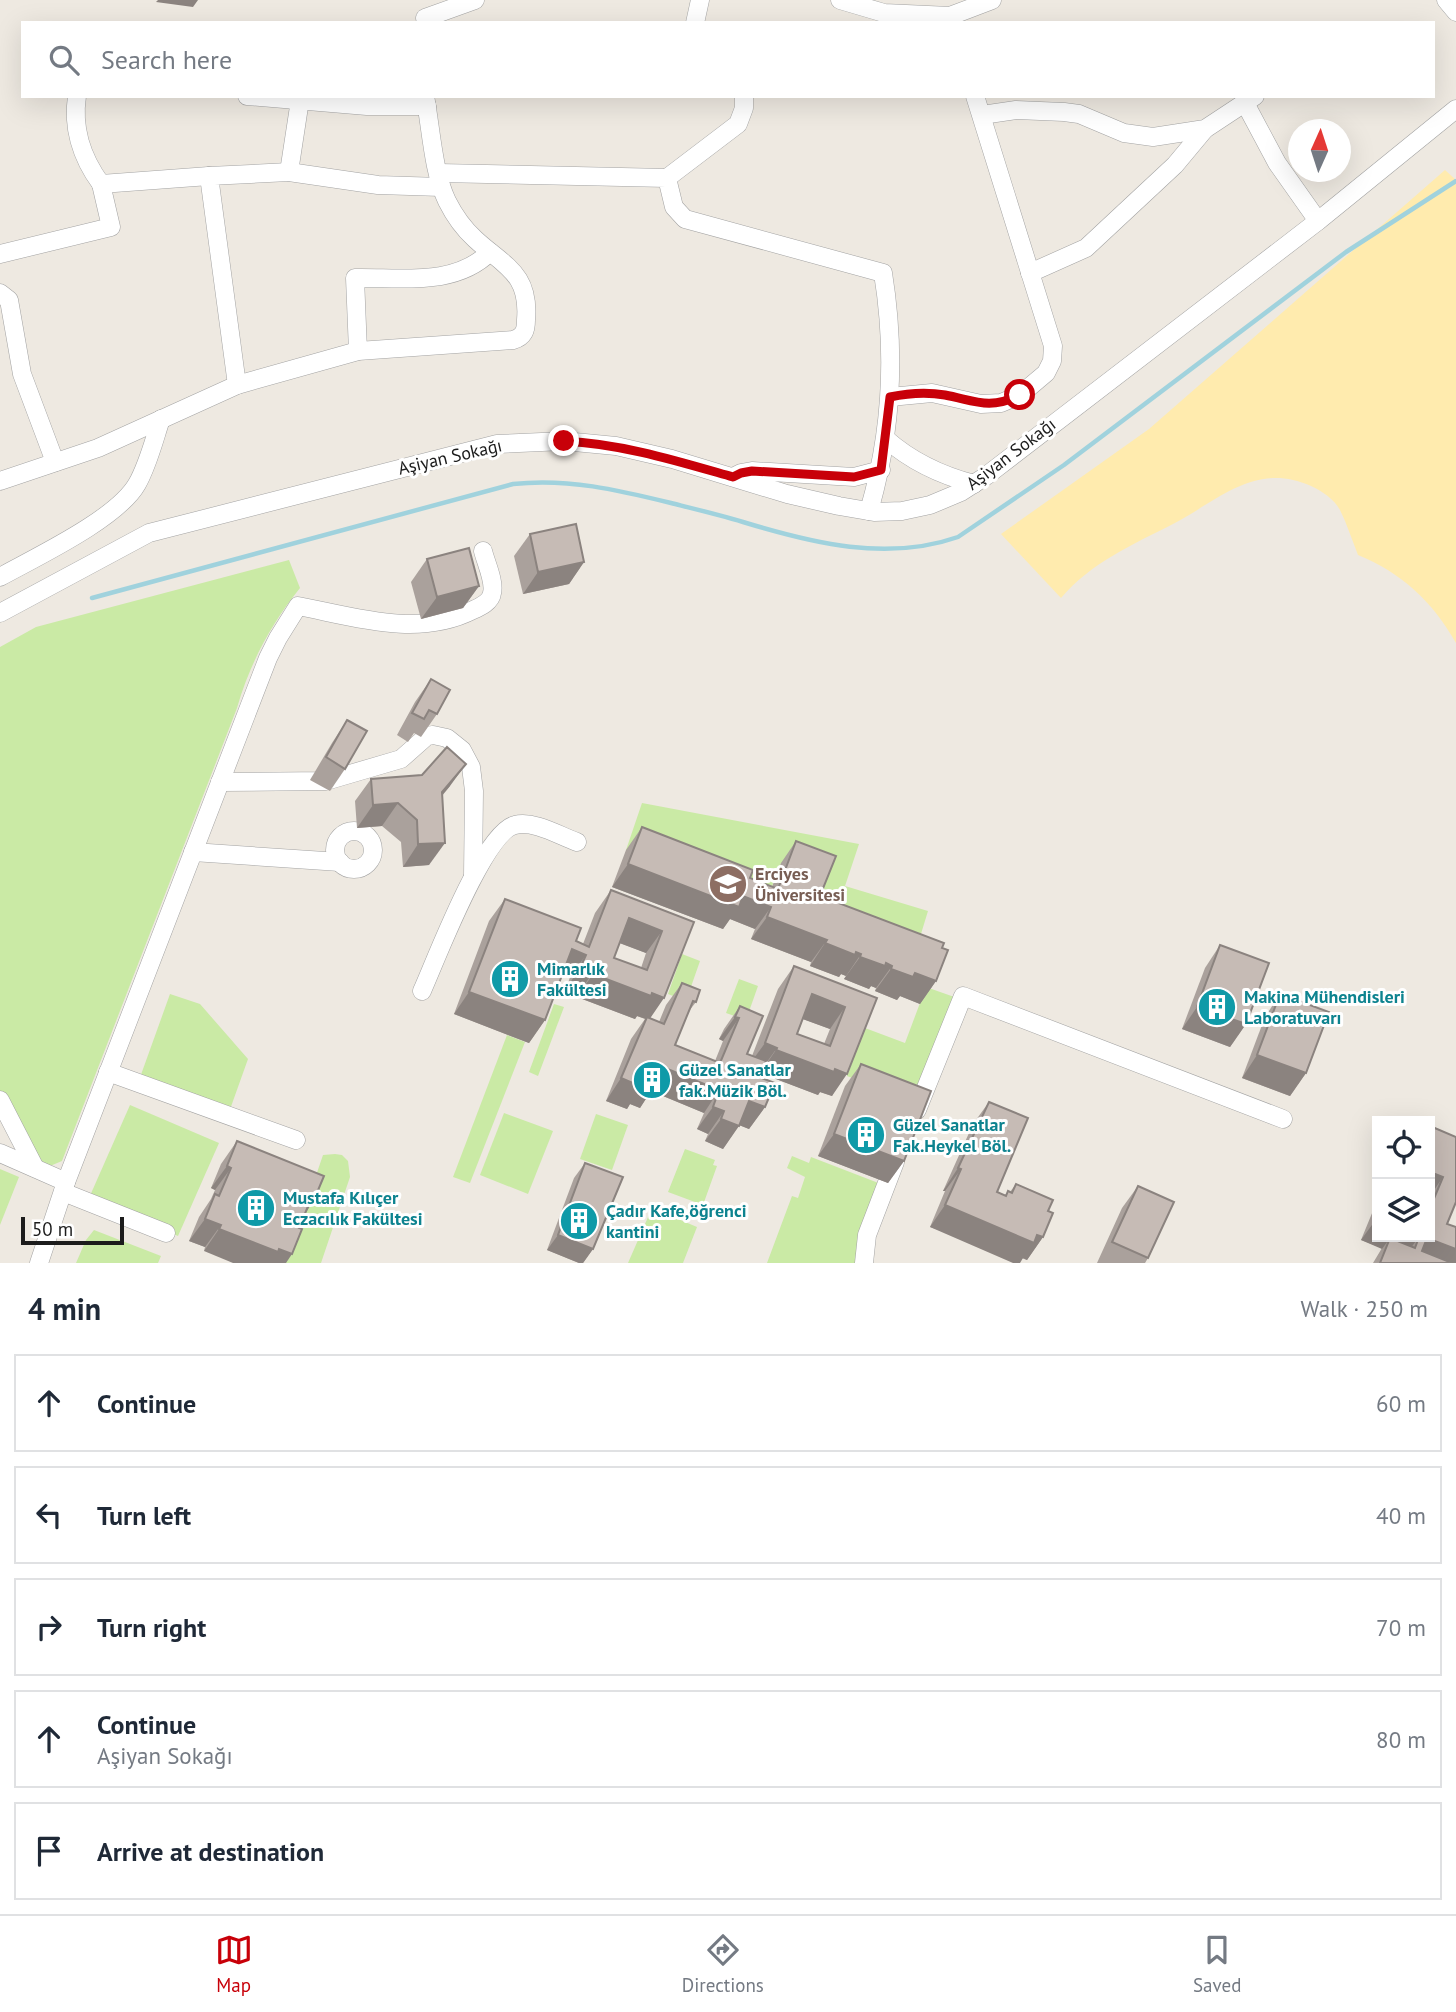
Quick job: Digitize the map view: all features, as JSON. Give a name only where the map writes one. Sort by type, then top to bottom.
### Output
[{"type":"street","points":[[425,13],[475,0]]},
{"type":"street","points":[[695,21],[700,0]]},
{"type":"street","points":[[840,0],[884,13],[949,13],[992,0]]},
{"type":"street","points":[[1446,0],[1456,12]]},
{"type":"street","points":[[0,254],[111,227],[101,184],[87,162],[80,142],[76,120],[77,98]]},
{"type":"street","points":[[0,481],[98,448],[237,384],[358,351],[518,339],[526,328],[525,294],[512,269],[462,225],[440,180],[426,101],[367,106],[274,98]]},
{"type":"street","points":[[101,184],[289,172],[378,185],[440,180],[667,178],[738,124],[744,108],[744,98]]},
{"type":"street","points":[[890,397],[932,394],[992,404],[1020,395],[1038,382],[1049,367],[1053,346],[976,98]]},
{"type":"street","points":[[289,172],[300,100]]},
{"type":"street","points":[[1030,273],[1086,248],[1175,164],[1205,129],[1250,100],[1277,163],[1318,220]]},
{"type":"street","name":"Aşiyan Sokağı","points":[[0,613],[149,533],[496,444],[542,440],[616,446],[654,454],[813,500],[869,511],[902,510],[930,505],[974,484],[1318,220],[1456,108]]},
{"type":"street","points":[[982,115],[1025,109],[1064,111],[1079,114],[1124,133],[1143,137],[1205,129]]},
{"type":"street","points":[[208,176],[237,384]]},
{"type":"street","points":[[667,178],[674,206],[685,219],[883,273],[891,335],[890,397],[881,470],[869,511]]},
{"type":"street","points":[[358,351],[355,278],[446,276],[466,270],[491,252]]},
{"type":"street","points":[[0,293],[9,300],[22,374],[55,462]]},
{"type":"street","points":[[0,577],[60,544],[120,505],[138,482],[161,419]]},
{"type":"street","points":[[886,439],[918,463],[954,479],[974,484]]},
{"type":"street","points":[[733,477],[752,471],[854,477],[881,470]]},
{"type":"street","points":[[39,1263],[108,1072],[268,658],[298,606],[392,625],[452,618],[476,609],[492,596],[483,551]]},
{"type":"street","points":[[220,782],[326,781],[401,759],[427,736],[447,738],[462,750],[471,766],[474,791],[473,876]]},
{"type":"street","points":[[422,991],[473,876],[501,833],[511,826],[530,825],[577,842]]},
{"type":"street","points":[[193,852],[340,862]]},
{"type":"street","points":[[910,1126],[963,996],[1283,1119]]},
{"type":"street","points":[[108,1072],[296,1140]]},
{"type":"street","points":[[0,1100],[35,1168]]},
{"type":"street","points":[[864,1263],[870,1226],[900,1152]]},
{"type":"street","points":[[0,1153],[35,1168],[65,1187],[166,1233]]},
{"type":"green space","points":[[289,560],[300,588],[271,630],[248,675],[62,1161],[50,1166],[43,1163],[0,1094],[0,647],[36,627]]},
{"type":"green space","points":[[642,803],[859,844],[845,886],[928,911],[913,960],[805,918],[781,863],[762,912],[626,850]]},
{"type":"green space","points":[[682,954],[700,961],[686,1001],[668,994]]},
{"type":"green space","points":[[739,979],[758,986],[746,1020],[726,1013]]},
{"type":"green space","points":[[926,987],[960,999],[920,1104],[847,1076],[865,1028],[905,1043]]},
{"type":"green space","points":[[170,994],[200,1004],[248,1059],[228,1115],[138,1083]]},
{"type":"green space","points":[[554,1004],[564,1007],[538,1076],[529,1072]]},
{"type":"green space","points":[[507,1035],[525,1042],[470,1183],[453,1177]]},
{"type":"green space","points":[[130,1105],[219,1143],[178,1236],[89,1198]]},
{"type":"green space","points":[[504,1113],[553,1131],[528,1194],[480,1175]]},
{"type":"green space","points":[[596,1114],[628,1125],[612,1170],[580,1159]]},
{"type":"green space","points":[[685,1149],[715,1160],[713,1165],[717,1166],[703,1205],[668,1192]]},
{"type":"green space","points":[[323,1155],[342,1155],[348,1161],[350,1177],[321,1263],[282,1263]]},
{"type":"green space","points":[[792,1156],[809,1163],[811,1157],[894,1189],[864,1263],[767,1263],[792,1196],[798,1198],[805,1177],[787,1168]]},
{"type":"green space","points":[[0,1169],[19,1177],[0,1225]]},
{"type":"green space","points":[[652,1208],[697,1227],[683,1263],[628,1263]]},
{"type":"green space","points":[[94,1230],[161,1256],[158,1263],[76,1263],[86,1240]]},
{"type":"sand","points":[[1445,170],[1456,180],[1456,643],[1437,614],[1415,590],[1389,571],[1358,555],[1340,510],[1331,499],[1315,488],[1291,479],[1255,481],[1222,495],[1099,564],[1061,598],[1001,534],[1149,429]]},
{"type":"building","points":[[576,524],[584,562],[538,572],[530,534]]},
{"type":"building","points":[[469,548],[479,586],[437,597],[427,559]]},
{"type":"building","points":[[431,679],[450,690],[437,714],[429,710],[424,719],[412,713]]},
{"type":"building","points":[[347,720],[367,731],[345,769],[326,757]]},
{"type":"building","points":[[447,747],[466,764],[442,792],[445,843],[418,844],[417,820],[398,803],[373,805],[371,779],[422,775]]},
{"type":"building","points":[[642,827],[753,870],[750,878],[778,889],[796,841],[836,856],[820,896],[944,943],[942,948],[948,950],[936,981],[915,973],[913,977],[891,969],[892,966],[886,963],[885,966],[860,957],[861,954],[856,952],[855,955],[825,943],[827,940],[767,917],[771,907],[743,896],[739,907],[628,864]]},
{"type":"building","points":[[611,890],[694,922],[664,998],[652,993],[651,996],[593,974],[594,971],[581,966],[586,955],[572,949],[545,1020],[469,992],[505,899],[581,928],[576,941],[589,947]],"holes":[[[629,918],[662,931],[647,970],[614,958]]]},
{"type":"building","points":[[1220,945],[1269,963],[1246,1024],[1197,1007]]},
{"type":"building","points":[[794,966],[877,998],[847,1074],[835,1069],[834,1072],[776,1050],[777,1048],[765,1043]],"holes":[[[812,994],[845,1007],[830,1046],[797,1034]]]},
{"type":"building","points":[[682,983],[700,990],[675,1045],[720,1063],[739,1018],[735,1017],[740,1006],[763,1016],[747,1054],[766,1061],[759,1077],[775,1083],[765,1107],[749,1101],[739,1126],[721,1119],[724,1111],[713,1107],[719,1090],[663,1067],[656,1085],[645,1081],[642,1087],[621,1078],[647,1017],[664,1024]]},
{"type":"building","points":[[1280,994],[1329,1012],[1306,1073],[1257,1055]]},
{"type":"building","points":[[861,1064],[931,1091],[904,1161],[834,1134]]},
{"type":"building","points":[[989,1102],[1028,1118],[997,1192],[1006,1196],[1008,1191],[1012,1193],[1016,1184],[1053,1200],[1048,1211],[1053,1213],[1043,1237],[1037,1235],[1034,1243],[945,1205],[961,1169],[958,1168]]},
{"type":"building","points":[[1435,1128],[1456,1137],[1456,1202],[1447,1224],[1456,1227],[1456,1249],[1435,1241],[1435,1196],[1443,1177],[1435,1174]]},
{"type":"building","name":"Mustafa Kılıçer Eczacılık Fakültesi","points":[[237,1141],[324,1176],[299,1228],[302,1229],[292,1254],[279,1249],[278,1252],[219,1229],[221,1225],[205,1219],[215,1194],[219,1196],[231,1168],[227,1166]]},
{"type":"building","name":"Çadır Kafe,öğrenci kantini","points":[[585,1163],[623,1177],[593,1249],[558,1235]]},
{"type":"building","points":[[1138,1186],[1174,1202],[1148,1258],[1112,1242]]},
{"type":"building","points":[[1388,1242],[1400,1242],[1415,1248],[1417,1242],[1425,1242],[1422,1251],[1452,1263],[1380,1263]]},
{"type":"waterway","points":[[92,598],[513,484],[573,484],[612,490],[707,512],[796,537],[850,547],[904,548],[958,537],[1064,465],[1346,252],[1456,181]]},
{"type":"place","name":"Erciyes Üniversitesi","points":[[728,884]]},
{"type":"place","name":"Mimarlık Fakültesi","points":[[510,979]]},
{"type":"place","name":"Makina Mühendisleri Laboratuvarı","points":[[1217,1007]]},
{"type":"place","name":"Güzel Sanatlar fak.Müzik Böl.","points":[[652,1080]]},
{"type":"place","name":"Güzel Sanatlar Fak.Heykel Böl.","points":[[866,1135]]},
{"type":"place","name":"Mustafa Kılıçer Eczacılık Fakültesi","points":[[256,1208]]},
{"type":"place","name":"Çadır Kafe,öğrenci kantini","points":[[579,1221]]},
{"type":"route","points":[[564,441],[616,446],[733,477],[746,471],[864,476],[881,470],[890,397],[918,393],[992,404],[1020,395]]}]
